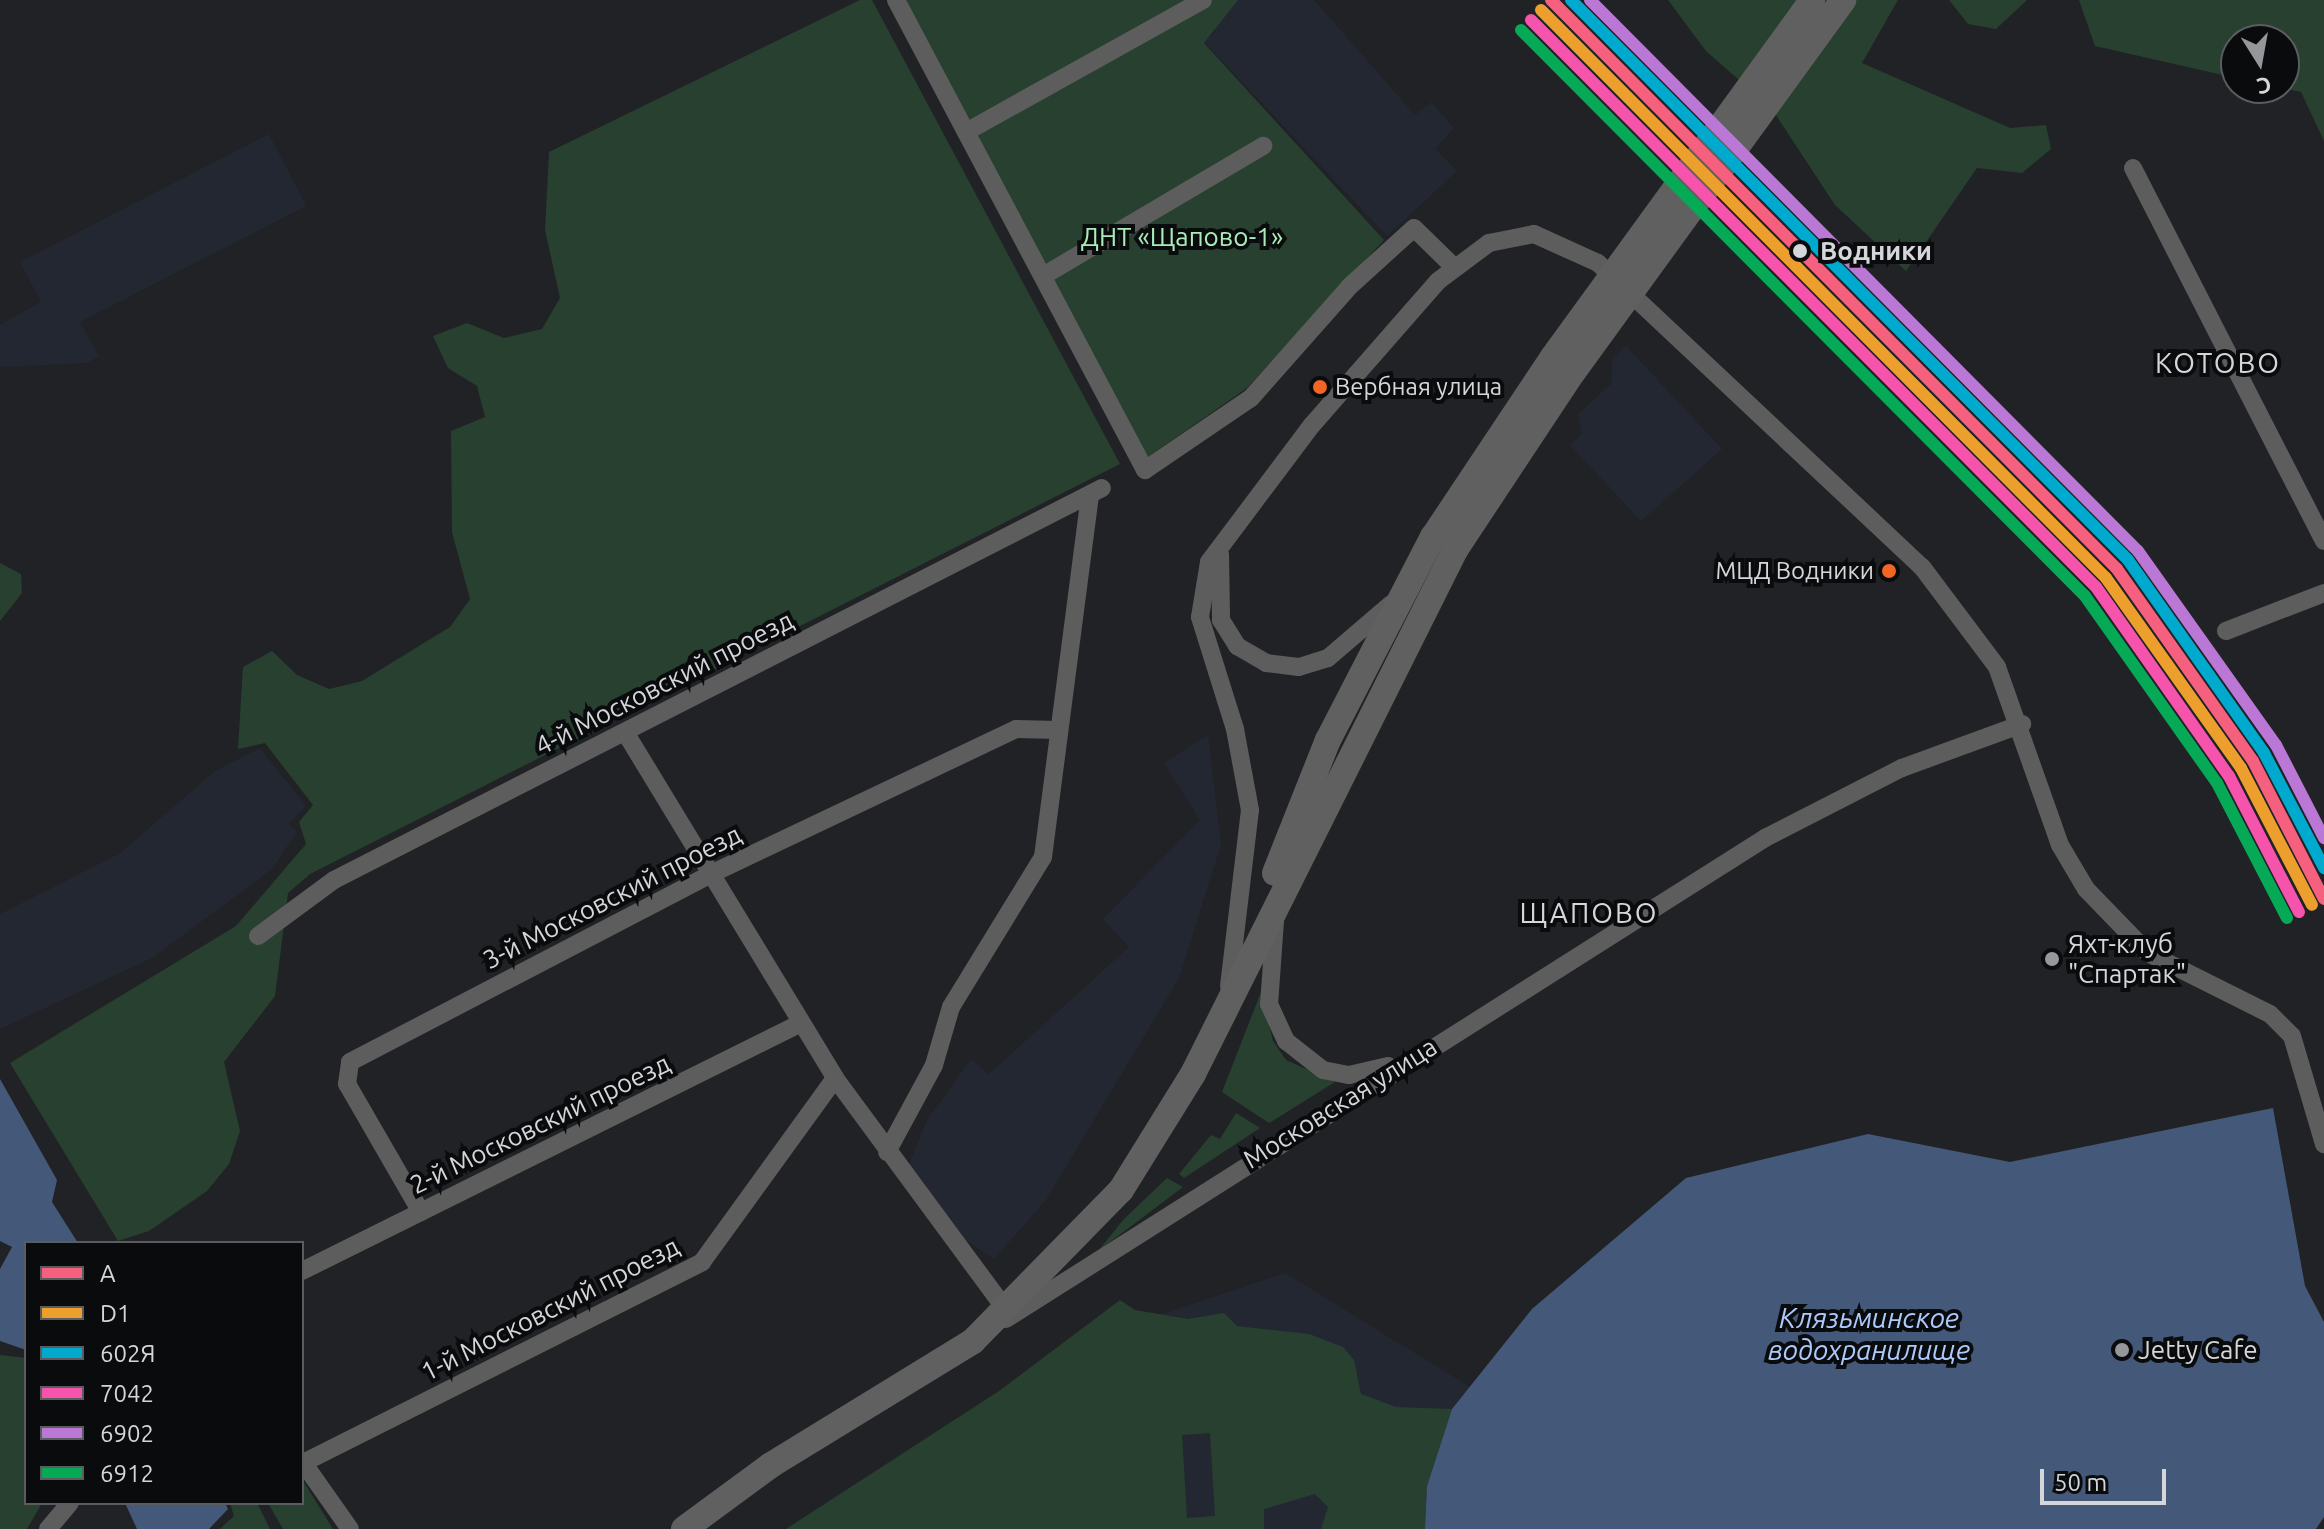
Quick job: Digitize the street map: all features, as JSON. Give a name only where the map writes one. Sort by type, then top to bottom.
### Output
[{"type":"main road","points":[[1219,1022],[1228,991],[1328,740],[1402,592],[1812,0]]},
{"type":"main road","points":[[973,1341],[1007,1311],[1121,1190],[1219,1022],[1423,606],[1519,427],[1843,0]]},
{"type":"main road","name":"Московская улица","points":[[684,1529],[771,1465],[973,1341]]},
{"type":"street","points":[[896,0],[1145,470],[1251,398],[1350,286],[1414,228],[1453,266]]},
{"type":"street","points":[[966,132],[1203,0]]},
{"type":"street","points":[[1043,276],[1263,146]]},
{"type":"street","points":[[2133,168],[2324,541]]},
{"type":"street","points":[[1228,991],[1250,810],[1199,602],[1209,562],[1228,533],[1453,266],[1489,243],[1534,234],[1598,263],[1922,567],[1978,637],[2022,724],[2060,845],[2086,889],[2148,953],[2270,1014],[2292,1036],[2324,1144]]},
{"type":"street","name":"4-й Московский проезд","points":[[258,936],[334,880],[1096,492],[1058,730]]},
{"type":"street","points":[[1228,533],[1217,569],[1221,620],[1237,646],[1266,663],[1299,667],[1328,658],[1402,592]]},
{"type":"street","points":[[2226,631],[2324,593]]},
{"type":"street","name":"Московская улица","points":[[973,1341],[1424,1051],[1789,824],[1902,768],[2022,724]]},
{"type":"street","name":"3-й Московский проезд","points":[[421,1212],[347,1084],[350,1062],[715,872],[1016,729],[1058,730]]},
{"type":"street","points":[[887,1152],[934,1065],[951,1007],[1043,857],[1058,730]]},
{"type":"street","points":[[625,732],[715,872],[835,1078],[1007,1311]]},
{"type":"street","points":[[1278,901],[1269,1004],[1286,1041],[1323,1070],[1349,1075],[1424,1051]]},
{"type":"street","name":"2-й Московский проезд","points":[[304,1270],[801,1023]]},
{"type":"street","name":"1-й Московский проезд","points":[[304,1461],[702,1262],[835,1078]]},
{"type":"street","points":[[304,1465],[350,1529]]},
{"type":"street","points":[[48,1529],[68,1505]]},
{"type":"shaded area","points":[[1228,0],[1314,0],[1415,115],[1431,102],[1454,128],[1435,149],[1457,171],[1387,236],[1204,42],[1216,31],[1206,19]]},
{"type":"shaded area","points":[[269,134],[306,206],[80,322],[99,356],[88,363],[0,367],[0,325],[41,302],[20,262]]},
{"type":"shaded area","points":[[1626,346],[1722,449],[1641,521],[1570,445],[1582,434],[1578,414],[1612,383],[1612,359]]},
{"type":"shaded area","points":[[1208,735],[1221,845],[1179,978],[1046,1200],[994,1259],[964,1239],[909,1165],[927,1120],[971,1059],[989,1074],[1129,947],[1103,919],[1200,820],[1164,763]]},
{"type":"shaded area","points":[[260,748],[306,806],[289,823],[297,832],[271,870],[152,958],[0,1029],[0,914],[119,854],[215,771]]},
{"type":"shaded area","points":[[1285,1273],[1470,1387],[1567,1417],[1510,1529],[1149,1529],[1148,1319]]},
{"type":"green space","points":[[860,0],[872,0],[1120,464],[310,874],[288,893],[275,996],[224,1062],[240,1131],[229,1164],[207,1191],[149,1231],[118,1241],[10,1063],[236,926],[306,844],[299,822],[313,805],[265,743],[238,749],[243,667],[272,651],[297,675],[329,689],[362,681],[450,627],[470,599],[452,532],[451,431],[485,417],[477,386],[448,368],[433,336],[467,323],[504,338],[542,329],[560,298],[545,230],[549,152]]},
{"type":"green space","name":"ДНТ «Щапово-1»","points":[[889,0],[1238,0],[1204,43],[1384,240],[1247,388],[1138,464]]},
{"type":"green space","points":[[1668,0],[1898,0],[1862,63],[2010,128],[2046,125],[2051,149],[2022,173],[1977,168],[1906,271],[1835,205],[1772,109],[1706,51]]},
{"type":"green space","points":[[1949,0],[2027,0],[1996,29],[1968,24]]},
{"type":"green space","points":[[2079,0],[2324,0],[2324,141],[2300,92],[2300,24],[2220,24],[2220,74],[2095,46]]},
{"type":"green space","points":[[0,563],[21,574],[22,593],[0,621]]},
{"type":"green space","points":[[1261,992],[1273,1041],[1286,1060],[1335,1082],[1269,1123],[1222,1092]]},
{"type":"green space","points":[[1236,1113],[1260,1128],[1184,1178],[1179,1174],[1211,1135],[1220,1139]]},
{"type":"green space","points":[[1167,1178],[1183,1187],[1098,1251],[1124,1219]]},
{"type":"green space","points":[[1120,1300],[1135,1310],[1188,1319],[1224,1313],[1237,1326],[1309,1334],[1343,1347],[1354,1360],[1361,1394],[1396,1407],[1452,1409],[1427,1486],[1425,1529],[1321,1529],[1328,1507],[1315,1494],[1264,1509],[1264,1529],[786,1529],[999,1391]],"holes":[[[1210,1433],[1215,1516],[1187,1518],[1182,1435]]]},
{"type":"green space","points":[[0,1355],[24,1358],[24,1505],[41,1505],[27,1529],[0,1529]]},
{"type":"green space","points":[[304,1482],[333,1529],[283,1529],[269,1505],[304,1505]]},
{"type":"green space","points":[[231,1505],[258,1505],[270,1529],[220,1529],[234,1516]]},
{"type":"water","points":[[0,1079],[57,1180],[52,1202],[77,1241],[24,1241],[24,1349],[0,1341],[0,1269],[12,1247],[0,1241]]},
{"type":"water","name":"Клязьминское водохранилище","points":[[2273,1108],[2305,1286],[2324,1322],[2324,1517],[2316,1529],[1425,1529],[1427,1486],[1452,1409],[1532,1309],[1686,1178],[1868,1134],[2010,1162]]},
{"type":"water","points":[[126,1505],[226,1505],[228,1509],[209,1529],[137,1529]]},
{"type":"transit line","name":"A","points":[[1551,0],[2117,569],[2253,761],[2324,899]]},
{"type":"transit line","name":"602Я","points":[[1571,0],[2128,560],[2264,753],[2324,868]]},
{"type":"transit line","name":"6902","points":[[1590,0],[2138,551],[2276,745],[2324,838]]},
{"type":"transit line","name":"D1","points":[[1541,10],[2106,578],[2241,768],[2312,905]]},
{"type":"transit line","name":"7042","points":[[1531,20],[2096,587],[2229,776],[2299,912]]},
{"type":"transit line","name":"6912","points":[[1521,30],[2085,596],[2217,783],[2287,918]]},
{"type":"place","name":"Водники","points":[[1800,251]]},
{"type":"place","name":"Вербная улица","points":[[1320,387]]},
{"type":"place","name":"МЦД Водники","points":[[1889,571]]},
{"type":"place","name":"Яхт-клуб \"Спартак\"","points":[[2052,959]]},
{"type":"place","name":"Jetty Cafe","points":[[2122,1350]]},
{"type":"district","name":"КОТОВО","points":[[2218,363]]},
{"type":"district","name":"ЩАПОВО","points":[[1589,913]]}]
